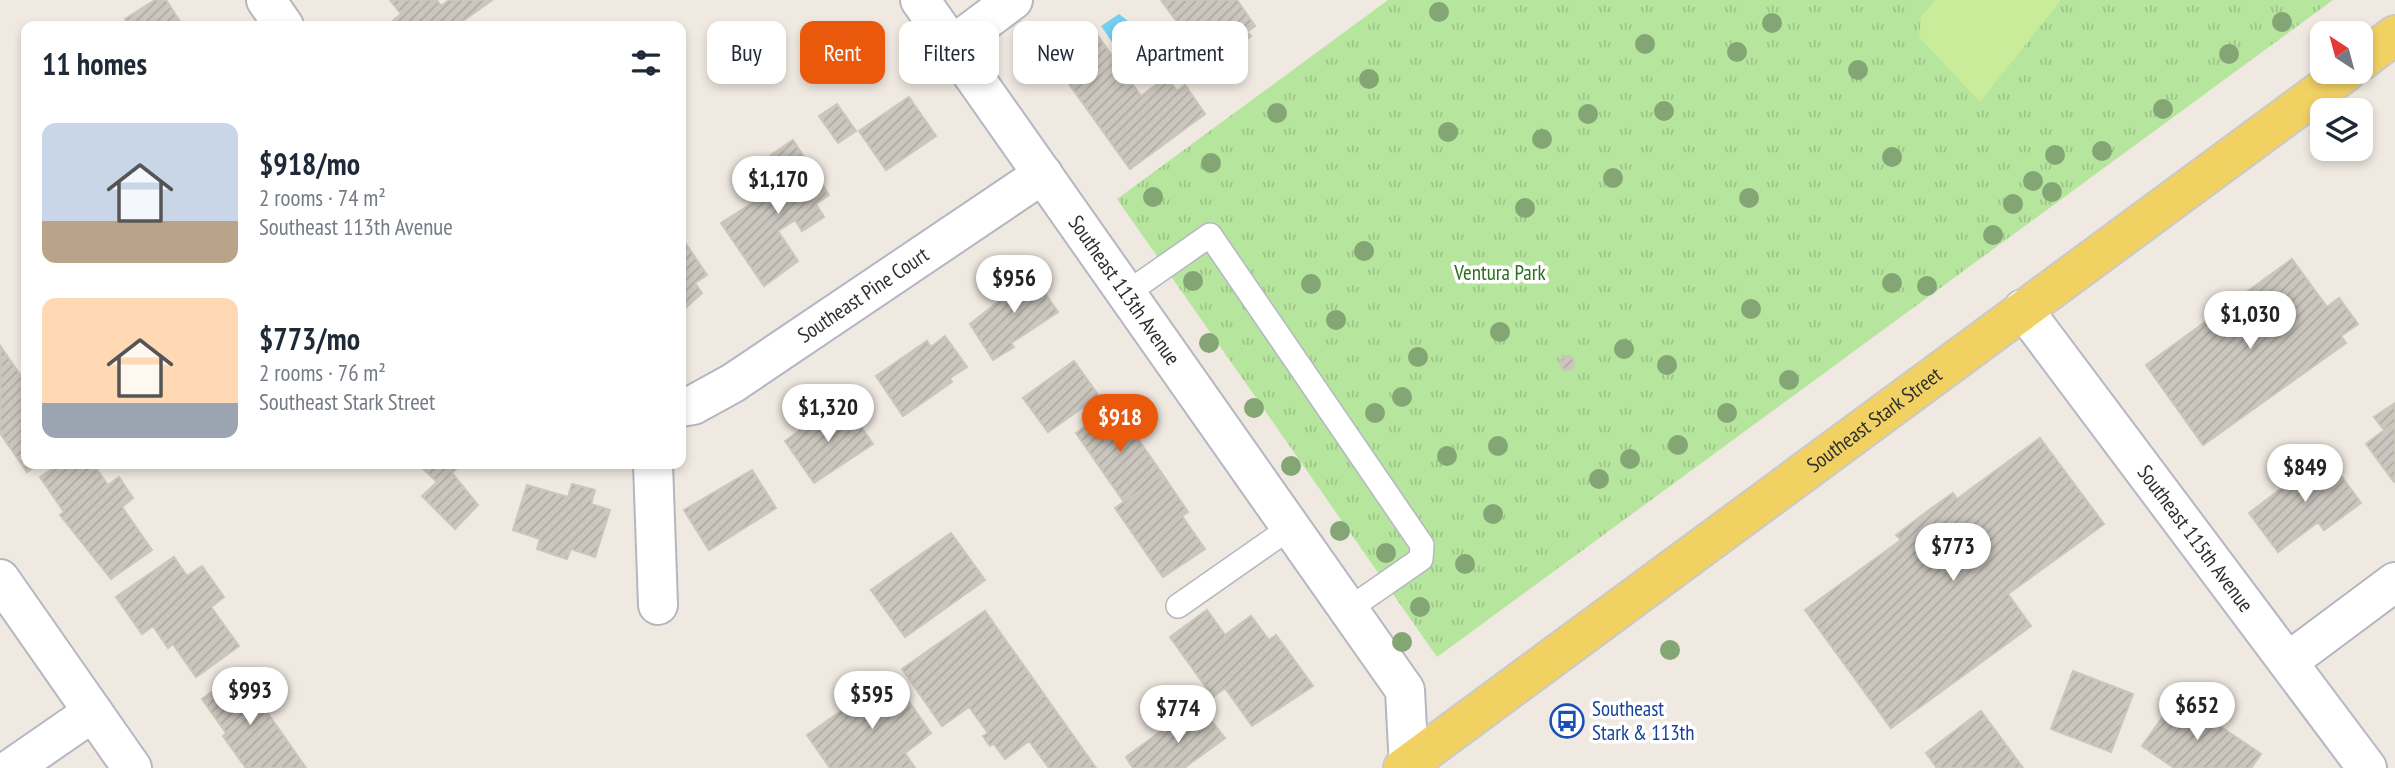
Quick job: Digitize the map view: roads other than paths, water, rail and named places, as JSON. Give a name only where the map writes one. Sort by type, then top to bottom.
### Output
[{"type":"main road","points":[[2373,52],[2395,36]]},
{"type":"main road","name":"Southeast Stark Street","points":[[1407,766],[2330,84]]},
{"type":"street","points":[[265,0],[280,21]]},
{"type":"street","name":"Southeast 113th Avenue","points":[[920,0],[935,21]]},
{"type":"street","points":[[985,21],[1013,0]]},
{"type":"street","name":"Southeast 113th Avenue","points":[[980,84],[1405,690],[1407,766]]},
{"type":"street","name":"Southeast Pine Court","points":[[686,406],[733,383],[1043,174]]},
{"type":"street","name":"Southeast 115th Avenue","points":[[2023,310],[2367,768]]},
{"type":"street","points":[[653,469],[658,605]]},
{"type":"street","points":[[0,579],[132,768]]},
{"type":"street","points":[[2289,661],[2395,582]]},
{"type":"street","points":[[12,768],[93,712]]},
{"type":"lane","points":[[1127,293],[1210,234],[1422,545],[1421,559],[1349,609]]},
{"type":"lane","points":[[1178,606],[1291,527]]},
{"type":"water","points":[[1119,14],[1128,21],[1112,21],[1112,42],[1101,26]]},
{"type":"place","name":"Southeast Stark & 113th","points":[[1567,721]]},
{"type":"park label","name":"Ventura Park","points":[[1500,273]]}]
